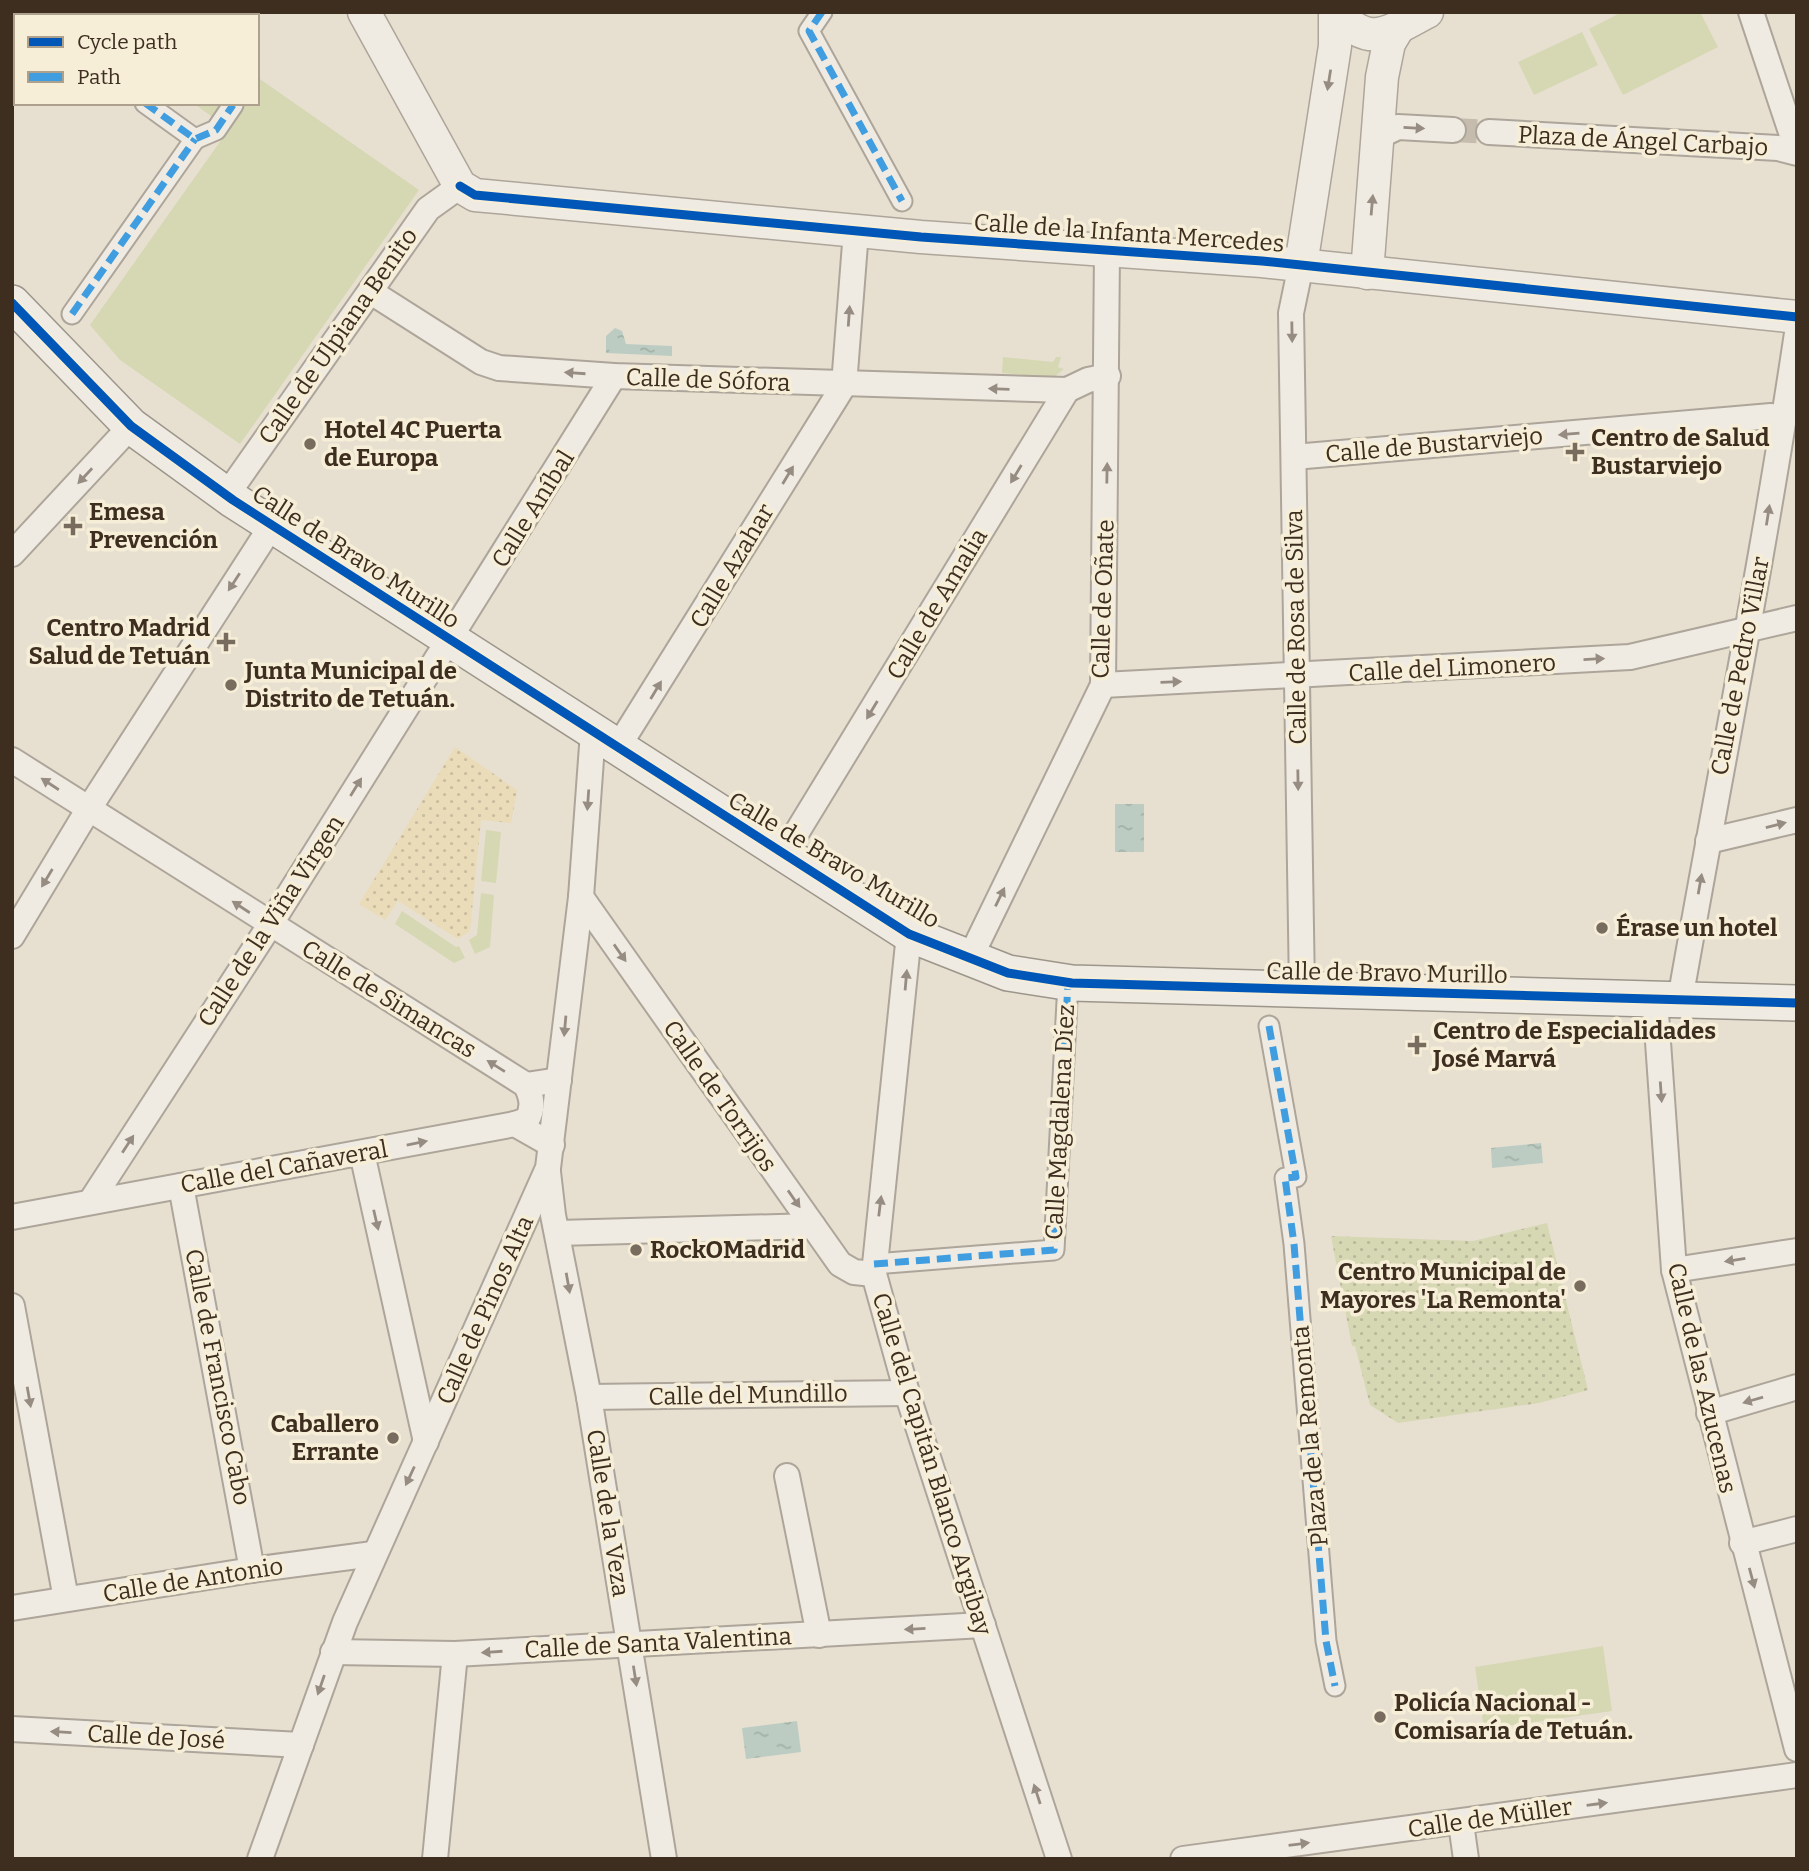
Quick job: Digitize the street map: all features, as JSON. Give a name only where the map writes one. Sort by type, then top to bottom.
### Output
[{"type":"main road","name":"Calle de Bravo Murillo","points":[[12,303],[131,426],[226,496],[909,934],[1008,973],[1068,982],[1797,1003]]},
{"type":"street","points":[[364,12],[460,187]]},
{"type":"street","points":[[822,12],[809,31],[902,201]]},
{"type":"street","points":[[1336,12],[1354,31],[1364,36],[1378,35],[1398,28],[1427,12]]},
{"type":"street","points":[[1301,265],[1335,46],[1336,12]]},
{"type":"street","name":"Plaza de Ángel Carbajo","points":[[1751,12],[1797,152]]},
{"type":"street","points":[[1367,273],[1385,57],[1398,28]]},
{"type":"street","points":[[148,105],[195,139]]},
{"type":"street","points":[[72,314],[195,139],[216,130],[233,105]]},
{"type":"street","points":[[1377,137],[1398,127],[1453,130]]},
{"type":"street","name":"Plaza de Ángel Carbajo","points":[[1489,132],[1778,148],[1797,152]]},
{"type":"street","name":"Calle de la Infanta Mercedes","points":[[460,187],[475,195],[856,231],[1301,265],[1797,317]]},
{"type":"street","name":"Calle de Ulpiana Benito","points":[[226,496],[428,209],[460,187]]},
{"type":"street","points":[[844,384],[856,231]]},
{"type":"street","name":"Calle de Oñate","points":[[970,958],[1103,685],[1108,376],[1107,251]]},
{"type":"street","name":"Calle de Rosa de Silva","points":[[1301,265],[1291,313],[1301,989]]},
{"type":"street","name":"Calle de Sófora","points":[[371,292],[490,366],[614,376],[1067,390]]},
{"type":"street","name":"Calle de Pedro Villar","points":[[1667,999],[1708,841],[1797,332]]},
{"type":"street","name":"Calle Aníbal","points":[[449,640],[614,376]]},
{"type":"street","points":[[1067,390],[1088,380],[1108,376]]},
{"type":"street","name":"Calle Azahar","points":[[606,739],[844,384]]},
{"type":"street","name":"Calle de Amalia","points":[[783,855],[1067,390]]},
{"type":"street","name":"Calle de Bustarviejo","points":[[1294,457],[1771,416],[1783,421]]},
{"type":"street","points":[[12,554],[131,426]]},
{"type":"street","points":[[12,936],[88,810],[272,524]]},
{"type":"street","name":"Calle del Limonero","points":[[1103,685],[1296,677],[1630,657],[1797,618]]},
{"type":"street","name":"Calle de la Viña Virgen","points":[[91,1201],[270,925],[449,640]]},
{"type":"street","name":"Calle de Pinos Alta","points":[[260,1859],[333,1652],[373,1554],[426,1442],[550,1156],[582,897],[606,739]]},
{"type":"street","name":"Calle de Simancas","points":[[12,760],[526,1085]]},
{"type":"street","points":[[1708,841],[1797,820]]},
{"type":"street","name":"Calle de Torrijos","points":[[582,897],[840,1264],[853,1272],[874,1269]]},
{"type":"street","name":"Calle del Capitán Blanco Argibay","points":[[909,934],[874,1269],[906,1393],[1059,1859]]},
{"type":"street","name":"Calle Magdalena Díez","points":[[874,1269],[1054,1250],[1068,982]]},
{"type":"street","name":"Calle de las Azucenas","points":[[1667,999],[1674,1270],[1797,1749]]},
{"type":"street","name":"Plaza de la Remonta","points":[[1270,1029],[1296,1177],[1284,1178],[1292,1230],[1326,1641],[1335,1686]]},
{"type":"street","points":[[550,1156],[515,1124],[527,1120],[530,1114],[533,1100],[526,1085],[559,1080]]},
{"type":"street","name":"Calle del Cañaveral","points":[[12,1217],[515,1124]]},
{"type":"street","points":[[362,1153],[426,1442]]},
{"type":"street","name":"Calle de la Veza","points":[[550,1156],[558,1233],[589,1397],[664,1859]]},
{"type":"street","name":"Calle de Francisco Cabo","points":[[181,1185],[252,1570]]},
{"type":"street","points":[[558,1233],[813,1226]]},
{"type":"street","points":[[1674,1270],[1797,1251]]},
{"type":"street","points":[[12,1306],[66,1599]]},
{"type":"street","points":[[1709,1413],[1797,1387]]},
{"type":"street","name":"Calle del Mundillo","points":[[589,1397],[906,1393]]},
{"type":"street","points":[[787,1476],[819,1635]]},
{"type":"street","points":[[1742,1543],[1797,1529]]},
{"type":"street","name":"Calle de Antonio","points":[[12,1608],[373,1554]]},
{"type":"street","name":"Calle de Santa Valentina","points":[[333,1652],[455,1654],[629,1642],[819,1635],[983,1625]]},
{"type":"street","points":[[435,1859],[455,1654]]},
{"type":"street","name":"Calle de José","points":[[12,1729],[300,1745]]},
{"type":"street","name":"Calle de Müller","points":[[1183,1859],[1358,1847],[1461,1823],[1797,1775]]},
{"type":"street","points":[[1461,1823],[1466,1859]]},
{"type":"green space","points":[[1622,12],[1700,12],[1718,47],[1623,95],[1589,29]]},
{"type":"green space","points":[[1582,32],[1598,65],[1534,95],[1518,62]]},
{"type":"green space","points":[[259,78],[419,190],[240,444],[120,360],[90,325],[229,129],[196,105],[259,105]]},
{"type":"green space","points":[[1003,357],[1053,362],[1056,357],[1061,357],[1058,367],[1064,369],[1053,378],[1002,373]]},
{"type":"green space","points":[[486,830],[501,832],[496,883],[481,881]]},
{"type":"green space","points":[[481,893],[494,895],[490,947],[475,954],[469,940],[477,935]]},
{"type":"green space","points":[[402,911],[456,947],[459,946],[465,958],[454,963],[395,924]]},
{"type":"green space","points":[[1547,1223],[1588,1390],[1539,1403],[1398,1423],[1370,1405],[1355,1346],[1352,1346],[1331,1236],[1473,1241]]},
{"type":"green space","points":[[1603,1646],[1612,1711],[1484,1729],[1475,1667]]},
{"type":"sand","points":[[455,747],[517,790],[511,823],[481,820],[470,931],[458,939],[398,901],[385,920],[359,904]]},
{"type":"water","points":[[615,328],[622,331],[626,344],[672,346],[672,356],[606,353],[606,336]]},
{"type":"water","points":[[1115,804],[1144,804],[1144,852],[1115,852]]},
{"type":"water","points":[[1541,1143],[1543,1163],[1492,1168],[1491,1148]]},
{"type":"water","points":[[797,1721],[801,1752],[746,1759],[742,1728]]},
{"type":"tunnel","points":[[1453,130],[1489,132]]},
{"type":"marked path","points":[[822,12],[809,31],[902,201]]},
{"type":"marked path","points":[[148,105],[195,139],[216,130],[233,105]]},
{"type":"marked path","points":[[72,314],[195,139]]},
{"type":"marked path","points":[[874,1264],[1054,1250],[1068,982]]},
{"type":"marked path","points":[[1269,1026],[1296,1177],[1285,1178],[1294,1244],[1326,1641],[1335,1686]]},
{"type":"cycle path","points":[[460,186],[475,195],[921,237],[1262,261],[1797,317]]},
{"type":"cycle path","points":[[12,303],[131,426],[233,500],[909,934],[1008,973],[1072,983],[1797,1003]]},
{"type":"place","name":"Hotel 4C Puerta de Europa","points":[[310,444]]},
{"type":"place","name":"Centro de Salud Bustarviejo","points":[[1575,452]]},
{"type":"place","name":"Emesa Prevención","points":[[73,526]]},
{"type":"place","name":"Centro Madrid Salud de Tetuán","points":[[226,642]]},
{"type":"place","name":"Junta Municipal de Distrito de Tetuán.","points":[[231,685]]},
{"type":"place","name":"Érase un hotel","points":[[1602,928]]},
{"type":"place","name":"Centro de Especialidades José Marvá","points":[[1417,1045]]},
{"type":"place","name":"RockOMadrid","points":[[636,1250]]},
{"type":"place","name":"Centro Municipal de Mayores 'La Remonta'","points":[[1580,1286]]},
{"type":"place","name":"Caballero Errante","points":[[393,1438]]},
{"type":"place","name":"Policía Nacional - Comisaría de Tetuán.","points":[[1380,1717]]}]
